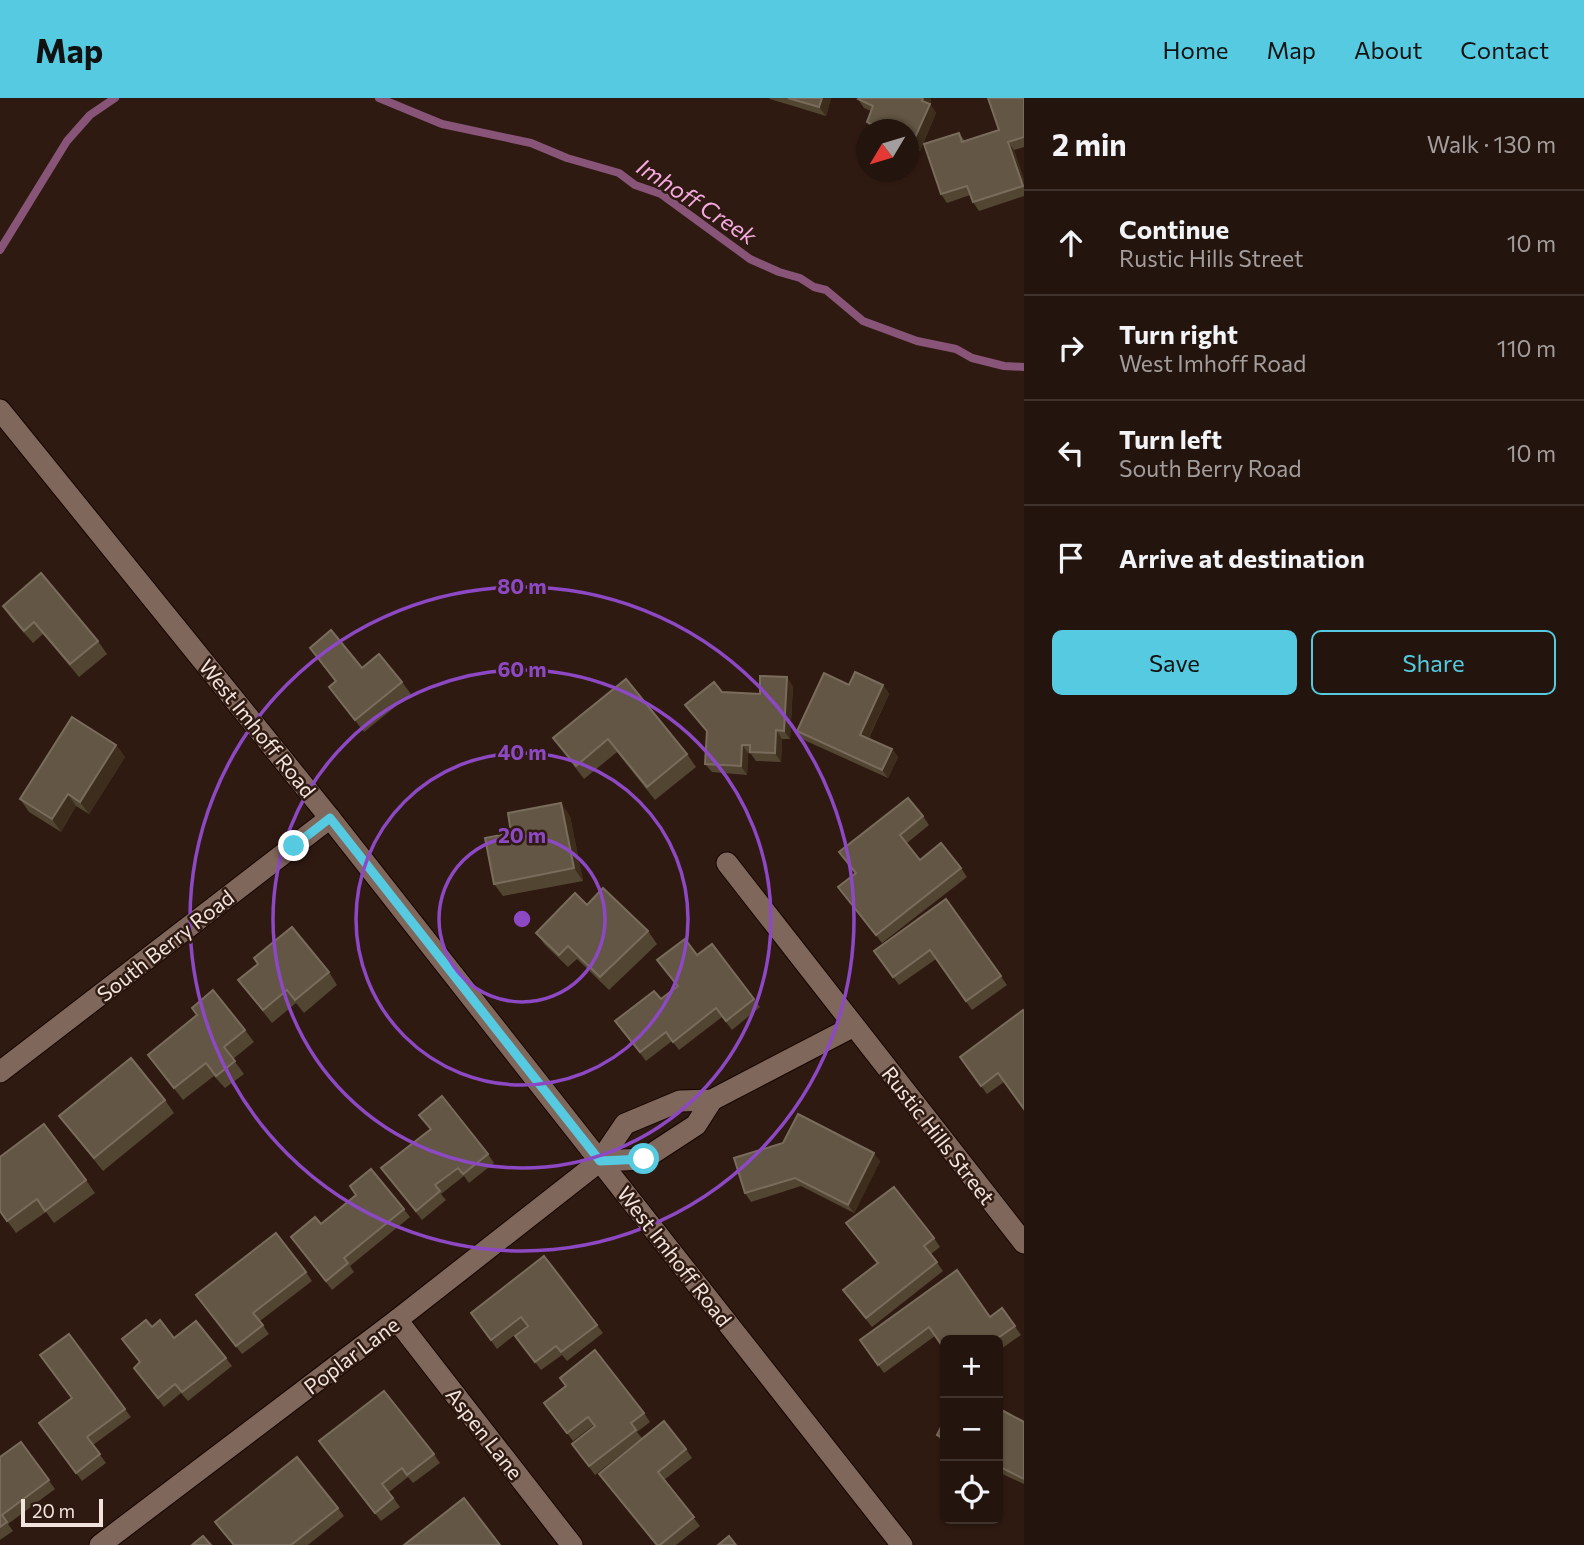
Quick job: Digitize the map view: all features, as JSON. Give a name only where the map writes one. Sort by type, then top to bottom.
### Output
[{"type":"street","name":"West Imhoff Road","points":[[0,410],[330,818],[902,1545]]},
{"type":"street","name":"South Berry Road","points":[[0,1072],[330,818]]},
{"type":"street","name":"Rustic Hills Street","points":[[727,863],[1024,1244]]},
{"type":"street","points":[[600,1161],[625,1124],[680,1101],[712,1100],[854,1026]]},
{"type":"street","points":[[600,1161],[644,1159],[696,1125],[712,1100]]},
{"type":"street","name":"Poplar Lane","points":[[100,1545],[397,1320],[600,1161]]},
{"type":"street","name":"Aspen Lane","points":[[397,1320],[572,1545]]},
{"type":"building","points":[[788,98],[822,98],[819,107]]},
{"type":"building","points":[[923,98],[922,101],[930,104],[919,129],[919,119],[868,119],[873,106],[858,99]]},
{"type":"building","points":[[988,98],[1024,98],[1024,137],[1008,142],[1023,186],[973,202],[967,186],[941,194],[924,144],[959,133],[962,142],[999,130]]},
{"type":"building","points":[[41,573],[98,641],[70,664],[34,622],[24,631],[3,606]]},
{"type":"building","points":[[331,630],[362,668],[379,654],[402,682],[355,720],[329,687],[336,681],[310,648]]},
{"type":"building","points":[[855,672],[883,685],[860,735],[892,749],[882,770],[797,731],[824,673],[849,685]]},
{"type":"building","points":[[760,676],[787,677],[784,731],[776,730],[775,753],[750,752],[750,745],[742,745],[741,766],[705,764],[707,731],[685,705],[714,682],[722,692],[760,694]]},
{"type":"building","points":[[626,679],[687,754],[647,787],[608,739],[576,766],[553,738]]},
{"type":"building","points":[[72,717],[116,745],[80,802],[68,794],[52,819],[20,799]]},
{"type":"building","points":[[908,798],[923,816],[900,835],[920,860],[941,843],[961,868],[876,935],[838,887],[856,873],[839,852]]},
{"type":"building","points":[[561,803],[574,868],[494,884],[485,838],[511,833],[508,813]]},
{"type":"building","points":[[603,888],[648,931],[600,977],[568,946],[559,955],[536,933],[575,893],[587,905]]},
{"type":"building","points":[[946,899],[1001,976],[966,1001],[930,950],[893,977],[874,951]]},
{"type":"building","points":[[292,927],[329,972],[295,1000],[287,990],[263,1010],[238,980],[258,964],[254,958]]},
{"type":"building","points":[[685,939],[697,955],[712,944],[754,999],[726,1021],[716,1008],[673,1042],[666,1032],[640,1052],[615,1021],[654,991],[661,999],[678,986],[657,960]]},
{"type":"building","points":[[213,990],[245,1030],[224,1047],[235,1061],[216,1076],[206,1063],[174,1088],[148,1055],[197,1015],[192,1008]]},
{"type":"building","points":[[1023,1010],[1024,1109],[998,1073],[981,1086],[960,1057]]},
{"type":"building","points":[[131,1058],[165,1100],[94,1158],[59,1116]]},
{"type":"building","points":[[442,1096],[488,1154],[463,1174],[458,1168],[435,1185],[440,1191],[416,1211],[381,1168],[431,1129],[419,1115]]},
{"type":"building","points":[[798,1114],[874,1153],[848,1205],[795,1178],[745,1193],[734,1158],[783,1143]]},
{"type":"building","points":[[44,1124],[86,1180],[45,1211],[37,1199],[7,1221],[0,1211],[0,1157]]},
{"type":"building","points":[[371,1169],[404,1209],[344,1258],[348,1263],[326,1281],[291,1237],[315,1217],[321,1224],[356,1195],[350,1186]]},
{"type":"building","points":[[894,1187],[934,1238],[924,1246],[937,1262],[866,1318],[843,1290],[878,1263],[846,1223]]},
{"type":"building","points":[[276,1233],[306,1272],[253,1313],[263,1325],[236,1346],[196,1295]]},
{"type":"building","points":[[544,1256],[597,1325],[561,1352],[556,1346],[535,1362],[515,1336],[528,1326],[521,1317],[491,1340],[471,1313]]},
{"type":"building","points":[[957,1270],[990,1317],[1002,1308],[1015,1326],[1002,1335],[940,1335],[940,1343],[929,1327],[878,1365],[860,1340]]},
{"type":"building","points":[[146,1320],[152,1327],[160,1320],[174,1338],[196,1321],[226,1358],[182,1392],[175,1384],[158,1398],[134,1368],[140,1362],[122,1339]]},
{"type":"building","points":[[69,1334],[125,1409],[87,1437],[100,1454],[76,1473],[39,1423],[72,1398],[40,1355]]},
{"type":"building","points":[[595,1350],[644,1413],[631,1423],[636,1430],[589,1466],[572,1444],[595,1426],[588,1417],[567,1433],[544,1403],[566,1386],[560,1378]]},
{"type":"building","points":[[384,1391],[434,1454],[407,1475],[402,1468],[382,1484],[393,1498],[375,1513],[319,1441]]},
{"type":"building","points":[[1003,1411],[1024,1422],[1024,1479],[1003,1468]]},
{"type":"building","points":[[664,1421],[686,1449],[658,1472],[694,1517],[657,1545],[599,1474]]},
{"type":"building","points":[[21,1442],[49,1480],[2,1515],[7,1522],[0,1527],[0,1457]]},
{"type":"building","points":[[297,1457],[338,1508],[291,1545],[234,1545],[215,1522]]},
{"type":"building","points":[[464,1498],[500,1545],[404,1545]]},
{"type":"building","points":[[203,1536],[211,1545],[192,1545]]},
{"type":"building","points":[[729,1536],[736,1545],[718,1545]]},
{"type":"waterway","name":"Imhoff Creek","points":[[0,250],[67,141],[90,115],[115,98]]},
{"type":"waterway","name":"Imhoff Creek","points":[[379,98],[442,124],[531,143],[567,158],[619,173],[635,185],[661,194],[750,259],[826,290],[863,321],[917,341],[956,349],[972,358],[1004,366],[1024,367]]},
{"type":"route","points":[[294,846],[330,818],[600,1161],[644,1159]]}]
